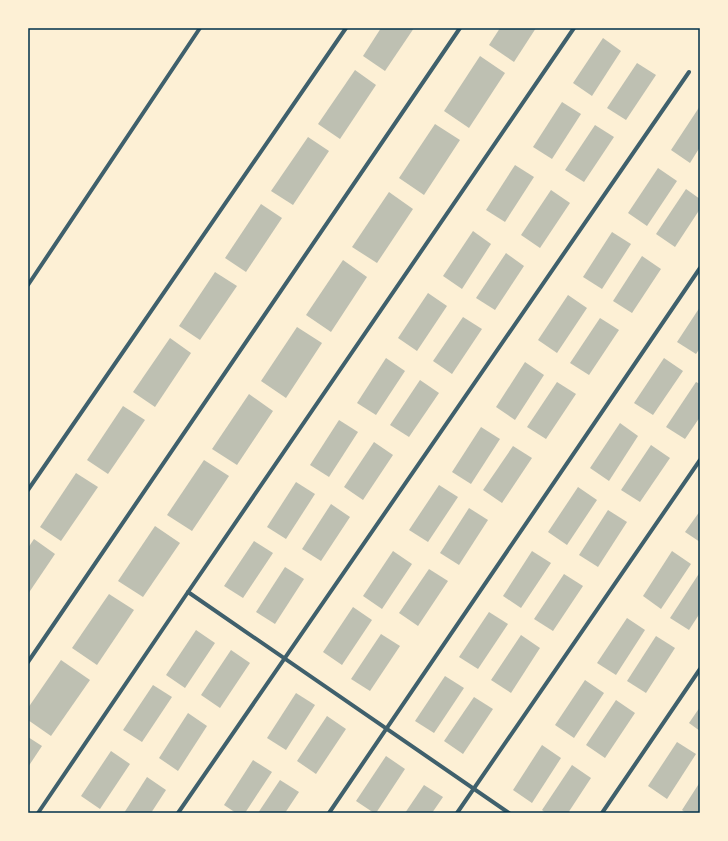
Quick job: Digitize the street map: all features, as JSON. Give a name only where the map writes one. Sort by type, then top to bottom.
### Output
[{"type":"street","points":[[28,284],[200,28]]},
{"type":"street","points":[[28,490],[346,28]]},
{"type":"street","points":[[28,662],[460,28]]},
{"type":"street","points":[[38,813],[574,28]]},
{"type":"street","points":[[178,813],[689,72]]},
{"type":"street","points":[[329,813],[700,268]]},
{"type":"street","points":[[457,813],[700,460]]},
{"type":"street","points":[[188,592],[509,813]]},
{"type":"street","points":[[602,813],[700,669]]},
{"type":"building","points":[[381,28],[414,28],[385,71],[363,56]]},
{"type":"building","points":[[500,28],[536,28],[514,62],[489,45]]},
{"type":"building","points":[[603,38],[621,51],[592,96],[573,83]]},
{"type":"building","points":[[480,56],[505,73],[469,128],[444,111]]},
{"type":"building","points":[[637,63],[656,75],[626,120],[607,108]]},
{"type":"building","points":[[355,70],[376,85],[340,139],[318,124]]},
{"type":"building","points":[[562,102],[581,114],[552,159],[533,147]]},
{"type":"building","points":[[700,106],[700,147],[690,163],[671,150]]},
{"type":"building","points":[[435,124],[460,140],[424,195],[399,178]]},
{"type":"building","points":[[595,125],[614,137],[584,182],[565,170]]},
{"type":"building","points":[[308,137],[329,151],[293,205],[271,191]]},
{"type":"building","points":[[515,165],[534,177],[505,222],[486,210]]},
{"type":"building","points":[[658,168],[677,181],[647,226],[628,213]]},
{"type":"building","points":[[686,189],[700,199],[700,209],[675,247],[656,234]]},
{"type":"building","points":[[551,190],[570,203],[540,248],[521,235]]},
{"type":"building","points":[[389,192],[413,209],[377,263],[352,247]]},
{"type":"building","points":[[261,204],[282,218],[246,272],[225,258]]},
{"type":"building","points":[[473,231],[491,244],[462,289],[443,276]]},
{"type":"building","points":[[612,232],[631,244],[602,289],[583,277]]},
{"type":"building","points":[[506,253],[524,266],[495,310],[476,298]]},
{"type":"building","points":[[642,256],[661,269],[632,313],[613,301]]},
{"type":"building","points":[[343,260],[367,277],[331,332],[306,315]]},
{"type":"building","points":[[215,272],[237,286],[200,340],[179,326]]},
{"type":"building","points":[[428,293],[447,306],[417,351],[398,338]]},
{"type":"building","points":[[568,295],[587,308],[557,353],[538,340]]},
{"type":"building","points":[[700,307],[700,348],[696,354],[677,342]]},
{"type":"building","points":[[463,317],[482,329],[452,374],[433,361]]},
{"type":"building","points":[[600,318],[619,330],[589,375],[570,363]]},
{"type":"building","points":[[297,327],[322,343],[286,398],[261,381]]},
{"type":"building","points":[[170,338],[191,353],[155,407],[133,392]]},
{"type":"building","points":[[386,358],[405,371],[376,415],[357,403]]},
{"type":"building","points":[[664,358],[683,371],[653,415],[634,403]]},
{"type":"building","points":[[525,362],[544,375],[515,420],[496,407]]},
{"type":"building","points":[[420,380],[439,393],[409,437],[390,425]]},
{"type":"building","points":[[557,382],[576,394],[546,439],[527,427]]},
{"type":"building","points":[[696,382],[700,384],[700,417],[685,439],[666,427]]},
{"type":"building","points":[[249,394],[273,411],[237,465],[212,449]]},
{"type":"building","points":[[123,406],[145,420],[108,474],[87,460]]},
{"type":"building","points":[[339,420],[358,432],[329,477],[310,465]]},
{"type":"building","points":[[620,423],[638,436],[609,481],[590,468]]},
{"type":"building","points":[[481,427],[500,439],[471,484],[452,472]]},
{"type":"building","points":[[374,442],[393,455],[363,500],[344,487]]},
{"type":"building","points":[[651,445],[670,458],[640,502],[621,490]]},
{"type":"building","points":[[513,446],[532,458],[502,503],[483,490]]},
{"type":"building","points":[[204,460],[229,476],[192,531],[167,515]]},
{"type":"building","points":[[76,473],[98,487],[61,541],[40,527]]},
{"type":"building","points":[[296,482],[315,494],[286,539],[267,527]]},
{"type":"building","points":[[439,485],[458,497],[428,542],[409,530]]},
{"type":"building","points":[[578,487],[597,500],[567,545],[548,532]]},
{"type":"building","points":[[331,504],[350,517],[321,561],[302,549]]},
{"type":"building","points":[[469,508],[488,520],[459,565],[440,553]]},
{"type":"building","points":[[608,510],[627,522],[598,567],[579,555]]},
{"type":"building","points":[[700,511],[700,542],[685,532]]},
{"type":"building","points":[[155,526],[180,543],[143,597],[118,581]]},
{"type":"building","points":[[34,539],[55,554],[28,594],[28,548]]},
{"type":"building","points":[[254,541],[273,553],[243,598],[224,586]]},
{"type":"building","points":[[393,551],[412,564],[382,609],[363,596]]},
{"type":"building","points":[[532,551],[551,563],[521,608],[503,596]]},
{"type":"building","points":[[672,551],[691,564],[661,609],[643,596]]},
{"type":"building","points":[[285,567],[304,579],[275,624],[256,612]]},
{"type":"building","points":[[429,569],[448,581],[418,626],[399,613]]},
{"type":"building","points":[[700,572],[700,613],[689,630],[670,618]]},
{"type":"building","points":[[564,574],[583,586],[553,631],[534,619]]},
{"type":"building","points":[[109,594],[134,610],[97,665],[72,648]]},
{"type":"building","points":[[353,607],[372,620],[342,665],[323,652]]},
{"type":"building","points":[[489,612],[508,624],[478,669],[459,657]]},
{"type":"building","points":[[627,618],[645,630],[616,675],[597,663]]},
{"type":"building","points":[[196,630],[215,643],[185,688],[166,675]]},
{"type":"building","points":[[381,634],[400,646],[370,691],[351,679]]},
{"type":"building","points":[[521,635],[540,648],[511,693],[491,680]]},
{"type":"building","points":[[656,636],[675,648],[646,693],[627,681]]},
{"type":"building","points":[[231,650],[250,663],[220,708],[201,695]]},
{"type":"building","points":[[61,660],[90,680],[51,736],[28,720],[28,708]]},
{"type":"building","points":[[445,676],[464,688],[434,733],[415,721]]},
{"type":"building","points":[[585,680],[604,693],[574,738],[555,725]]},
{"type":"building","points":[[153,685],[172,697],[142,742],[123,730]]},
{"type":"building","points":[[296,693],[315,705],[286,750],[267,738]]},
{"type":"building","points":[[474,697],[493,709],[463,754],[444,741]]},
{"type":"building","points":[[616,700],[635,713],[605,758],[586,745]]},
{"type":"building","points":[[700,707],[700,731],[689,723]]},
{"type":"building","points":[[188,713],[207,726],[178,771],[159,758]]},
{"type":"building","points":[[327,716],[346,729],[316,774],[297,761]]},
{"type":"building","points":[[28,737],[42,746],[28,767]]},
{"type":"building","points":[[677,742],[696,754],[667,799],[648,786]]},
{"type":"building","points":[[542,745],[561,758],[532,803],[513,790]]},
{"type":"building","points":[[111,751],[130,764],[100,809],[81,796]]},
{"type":"building","points":[[386,756],[405,769],[376,813],[374,813],[356,801]]},
{"type":"building","points":[[253,760],[272,772],[245,813],[236,813],[224,805]]},
{"type":"building","points":[[572,765],[591,778],[568,813],[546,813],[542,810]]},
{"type":"building","points":[[147,777],[166,790],[151,813],[124,813]]},
{"type":"building","points":[[280,780],[299,792],[285,813],[258,813]]},
{"type":"building","points":[[700,782],[700,813],[686,813],[682,810]]},
{"type":"building","points":[[424,785],[443,797],[432,813],[405,813]]}]
